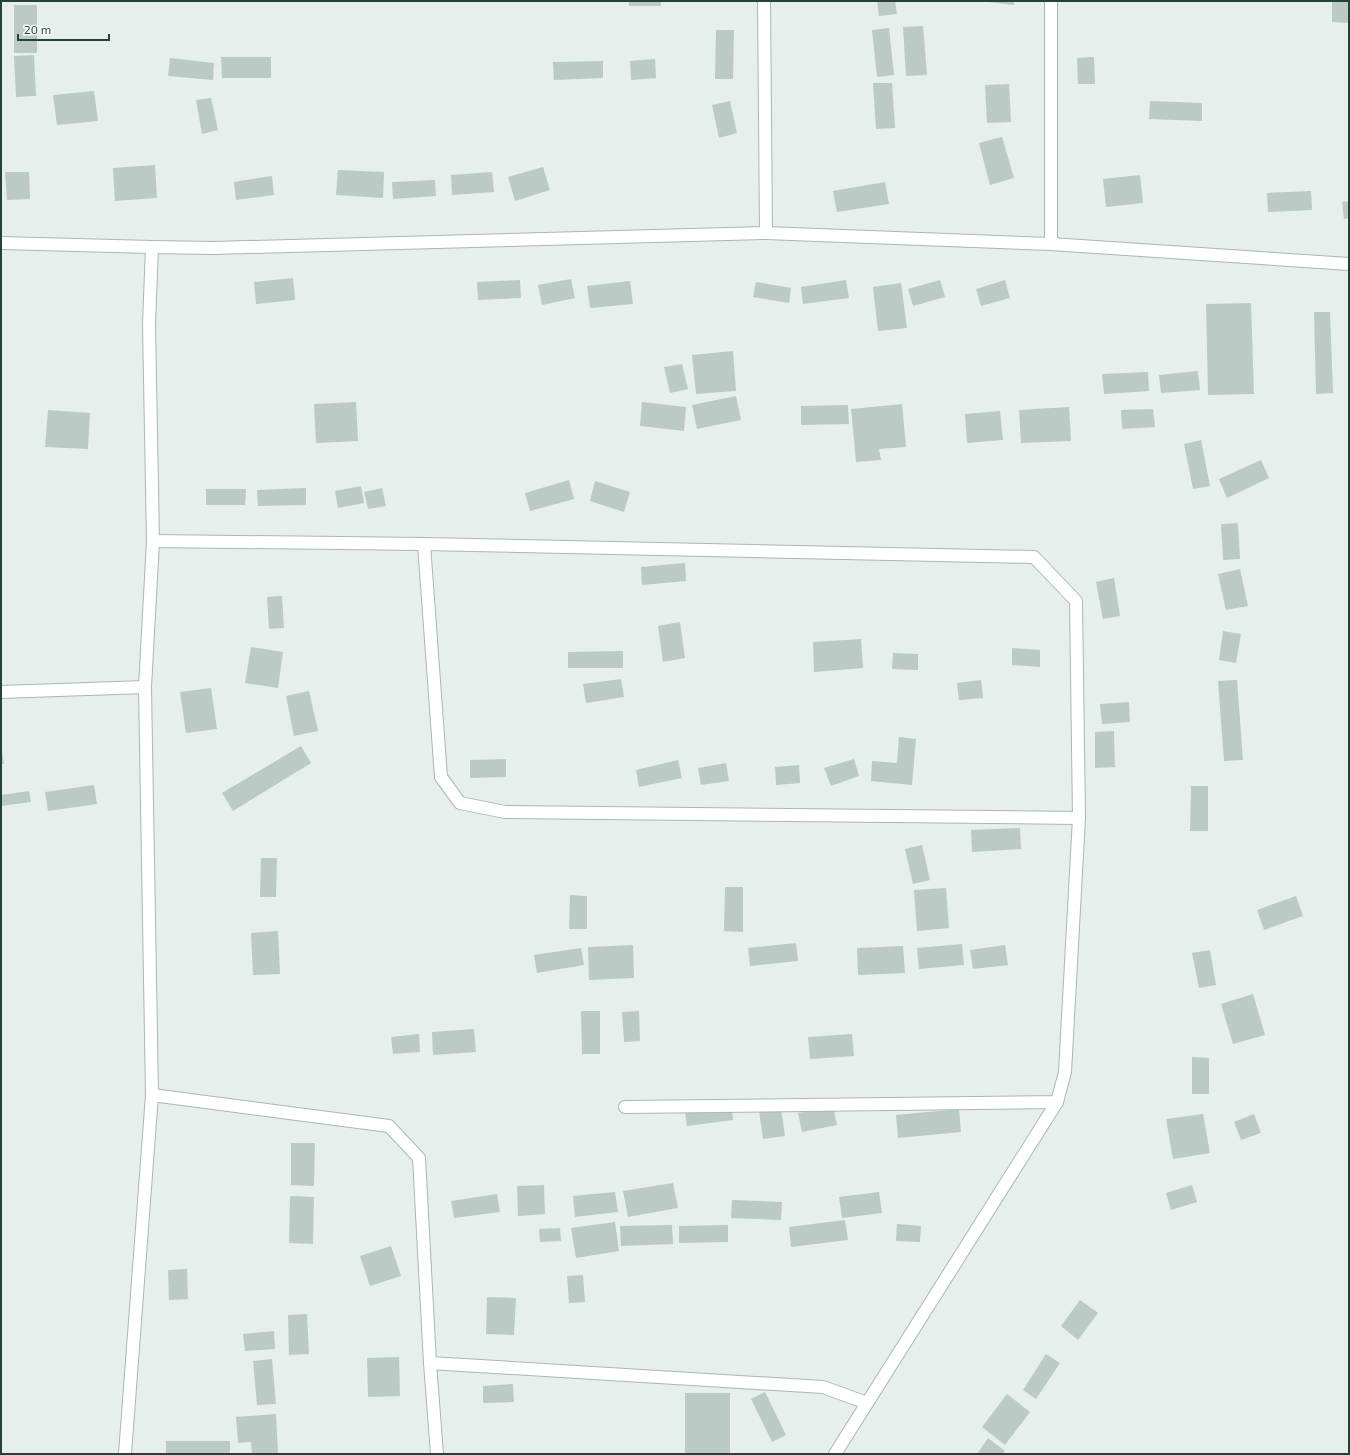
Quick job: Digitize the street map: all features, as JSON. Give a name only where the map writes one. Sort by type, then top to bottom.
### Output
[{"type":"street","points":[[764,1],[766,233]]},
{"type":"street","points":[[1051,1],[1051,244]]},
{"type":"street","points":[[1,244],[213,248],[766,233],[1051,244],[1349,264]]},
{"type":"street","points":[[125,1454],[152,1095],[145,687],[153,541],[149,324],[152,246]]},
{"type":"street","points":[[153,541],[424,544],[1034,556],[1076,601],[1078,818],[1065,1072],[1057,1102],[835,1454]]},
{"type":"street","points":[[424,544],[441,777],[460,803],[505,812],[1078,818]]},
{"type":"street","points":[[1,692],[145,687]]},
{"type":"street","points":[[152,1095],[389,1126],[419,1158],[430,1363],[437,1454]]},
{"type":"street","points":[[625,1107],[1057,1102]]},
{"type":"street","points":[[430,1363],[823,1387],[867,1403]]},
{"type":"building","points":[[629,1],[661,1],[661,6],[629,6]]},
{"type":"building","points":[[877,1],[895,1],[897,14],[879,16]]},
{"type":"building","points":[[979,1],[1014,1],[1014,5]]},
{"type":"building","points":[[1332,1],[1349,1],[1349,23],[1332,22]]},
{"type":"building","points":[[14,5],[37,5],[37,53],[14,53]]},
{"type":"building","points":[[923,26],[927,75],[906,76],[903,27]]},
{"type":"building","points":[[889,28],[894,75],[877,77],[872,30]]},
{"type":"building","points":[[716,30],[734,30],[733,79],[715,79]]},
{"type":"building","points":[[34,55],[36,96],[16,97],[14,56]]},
{"type":"building","points":[[221,57],[271,57],[271,78],[222,78]]},
{"type":"building","points":[[1094,57],[1095,84],[1078,84],[1077,58]]},
{"type":"building","points":[[170,58],[214,63],[213,80],[168,76]]},
{"type":"building","points":[[655,59],[656,78],[631,80],[630,61]]},
{"type":"building","points":[[603,61],[603,78],[554,80],[553,62]]},
{"type":"building","points":[[873,83],[892,83],[895,128],[876,129]]},
{"type":"building","points":[[1009,84],[1011,122],[987,123],[985,85]]},
{"type":"building","points":[[94,91],[98,121],[57,125],[53,95]]},
{"type":"building","points":[[211,98],[218,130],[202,134],[196,100]]},
{"type":"building","points":[[730,101],[737,133],[719,138],[712,105]]},
{"type":"building","points":[[1150,101],[1202,103],[1202,121],[1149,119]]},
{"type":"building","points":[[1002,137],[1014,178],[990,185],[979,143]]},
{"type":"building","points":[[155,165],[157,198],[115,201],[113,168]]},
{"type":"building","points":[[543,167],[550,190],[515,201],[508,177]]},
{"type":"building","points":[[338,170],[384,172],[383,198],[336,195]]},
{"type":"building","points":[[5,172],[29,172],[30,199],[7,200]]},
{"type":"building","points":[[492,172],[494,192],[452,195],[451,175]]},
{"type":"building","points":[[1140,175],[1143,203],[1106,207],[1103,179]]},
{"type":"building","points":[[272,176],[274,195],[236,200],[234,182]]},
{"type":"building","points":[[435,180],[436,196],[393,199],[392,182]]},
{"type":"building","points":[[885,182],[889,204],[837,212],[833,191]]},
{"type":"building","points":[[1311,191],[1312,210],[1268,212],[1267,193]]},
{"type":"building","points":[[1349,201],[1349,218],[1344,219],[1342,202]]},
{"type":"building","points":[[293,278],[295,300],[256,304],[254,282]]},
{"type":"building","points":[[571,279],[575,298],[542,305],[538,285]]},
{"type":"building","points":[[520,280],[521,298],[478,300],[477,282]]},
{"type":"building","points":[[846,280],[849,298],[803,304],[801,287]]},
{"type":"building","points":[[940,280],[945,297],[913,306],[908,289]]},
{"type":"building","points":[[1005,280],[1010,298],[981,306],[976,289]]},
{"type":"building","points":[[630,281],[633,304],[590,308],[587,286]]},
{"type":"building","points":[[756,282],[791,288],[789,303],[753,297]]},
{"type":"building","points":[[901,283],[907,328],[878,331],[873,287]]},
{"type":"building","points":[[1251,303],[1254,394],[1208,395],[1206,304]]},
{"type":"building","points":[[1314,312],[1330,312],[1333,393],[1316,394]]},
{"type":"building","points":[[733,351],[736,391],[696,394],[692,355]]},
{"type":"building","points":[[682,364],[688,389],[670,393],[664,367]]},
{"type":"building","points":[[1198,371],[1200,390],[1161,393],[1159,375]]},
{"type":"building","points":[[1148,372],[1149,391],[1104,394],[1102,374]]},
{"type":"building","points":[[736,396],[741,420],[697,429],[692,405]]},
{"type":"building","points":[[356,402],[358,441],[316,443],[314,404]]},
{"type":"building","points":[[642,402],[686,407],[684,431],[640,426]]},
{"type":"building","points":[[902,404],[906,447],[879,449],[881,460],[856,462],[851,409]]},
{"type":"building","points":[[848,405],[849,424],[801,425],[801,406]]},
{"type":"building","points":[[1069,407],[1071,441],[1021,443],[1019,410]]},
{"type":"building","points":[[1153,409],[1155,427],[1122,429],[1121,410]]},
{"type":"building","points":[[48,410],[90,413],[88,449],[45,447]]},
{"type":"building","points":[[1000,411],[1003,440],[967,443],[965,414]]},
{"type":"building","points":[[1201,440],[1210,486],[1193,489],[1184,444]]},
{"type":"building","points":[[1261,460],[1269,478],[1227,498],[1219,479]]},
{"type":"building","points":[[569,480],[574,499],[530,511],[525,493]]},
{"type":"building","points":[[595,481],[630,492],[624,512],[590,501]]},
{"type":"building","points":[[361,486],[364,503],[338,508],[335,491]]},
{"type":"building","points":[[306,488],[306,505],[258,506],[257,490]]},
{"type":"building","points":[[382,488],[386,506],[368,509],[364,492]]},
{"type":"building","points":[[206,489],[246,489],[245,505],[206,505]]},
{"type":"building","points":[[1238,523],[1240,559],[1223,560],[1221,524]]},
{"type":"building","points":[[685,563],[686,581],[642,585],[641,567]]},
{"type":"building","points":[[1240,569],[1248,606],[1226,610],[1218,574]]},
{"type":"building","points":[[1114,578],[1120,616],[1103,619],[1096,582]]},
{"type":"building","points":[[282,596],[284,628],[269,629],[267,597]]},
{"type":"building","points":[[680,622],[685,658],[663,662],[658,626]]},
{"type":"building","points":[[1223,631],[1241,634],[1236,663],[1219,660]]},
{"type":"building","points":[[861,639],[863,668],[814,672],[813,642]]},
{"type":"building","points":[[251,647],[283,652],[278,688],[245,683]]},
{"type":"building","points":[[1012,648],[1040,650],[1040,667],[1012,665]]},
{"type":"building","points":[[623,651],[623,668],[568,668],[568,652]]},
{"type":"building","points":[[893,653],[918,654],[918,670],[892,669]]},
{"type":"building","points":[[621,679],[624,697],[586,703],[583,684]]},
{"type":"building","points":[[981,680],[983,698],[959,700],[957,683]]},
{"type":"building","points":[[1237,680],[1243,760],[1224,761],[1218,681]]},
{"type":"building","points":[[211,688],[217,729],[186,733],[180,692]]},
{"type":"building","points":[[309,691],[318,731],[294,736],[286,696]]},
{"type":"building","points":[[1129,702],[1130,722],[1102,724],[1100,704]]},
{"type":"building","points":[[1114,731],[1115,767],[1095,768],[1095,732]]},
{"type":"building","points":[[899,737],[916,739],[912,785],[871,781],[872,761],[897,763]]},
{"type":"building","points":[[301,746],[311,763],[233,811],[222,793]]},
{"type":"building","points":[[1,747],[4,764],[1,764]]},
{"type":"building","points":[[506,759],[506,777],[470,778],[470,760]]},
{"type":"building","points":[[854,759],[859,776],[831,786],[824,768]]},
{"type":"building","points":[[678,760],[682,778],[639,787],[636,770]]},
{"type":"building","points":[[726,763],[729,781],[701,785],[698,768]]},
{"type":"building","points":[[799,765],[800,783],[776,785],[775,767]]},
{"type":"building","points":[[94,785],[97,804],[48,811],[45,792]]},
{"type":"building","points":[[1191,786],[1208,786],[1208,831],[1190,831]]},
{"type":"building","points":[[29,791],[31,802],[1,806],[1,795]]},
{"type":"building","points":[[1020,828],[1021,849],[972,852],[971,830]]},
{"type":"building","points":[[922,845],[930,880],[913,884],[905,849]]},
{"type":"building","points":[[261,858],[277,858],[276,897],[260,897]]},
{"type":"building","points":[[725,887],[743,887],[743,932],[724,931]]},
{"type":"building","points":[[946,888],[949,928],[917,931],[914,890]]},
{"type":"building","points":[[570,895],[587,896],[587,929],[569,929]]},
{"type":"building","points":[[1296,896],[1303,916],[1264,930],[1257,910]]},
{"type":"building","points":[[278,931],[280,974],[253,975],[251,933]]},
{"type":"building","points":[[796,943],[798,961],[750,966],[748,948]]},
{"type":"building","points":[[962,944],[964,965],[919,969],[917,948]]},
{"type":"building","points":[[633,945],[634,978],[589,980],[588,947]]},
{"type":"building","points":[[1005,945],[1008,965],[973,969],[970,950]]},
{"type":"building","points":[[903,946],[905,973],[858,975],[857,948]]},
{"type":"building","points":[[581,948],[584,965],[537,973],[534,955]]},
{"type":"building","points":[[1210,950],[1216,985],[1199,988],[1192,953]]},
{"type":"building","points":[[1253,994],[1265,1035],[1233,1044],[1221,1004]]},
{"type":"building","points":[[581,1011],[600,1011],[600,1054],[582,1054]]},
{"type":"building","points":[[639,1011],[640,1041],[624,1042],[622,1012]]},
{"type":"building","points":[[474,1029],[476,1052],[433,1055],[432,1032]]},
{"type":"building","points":[[419,1034],[420,1052],[393,1054],[391,1037]]},
{"type":"building","points":[[852,1034],[854,1056],[810,1059],[808,1037]]},
{"type":"building","points":[[1192,1057],[1209,1058],[1209,1094],[1192,1094]]},
{"type":"building","points":[[731,1099],[733,1120],[687,1126],[684,1104]]},
{"type":"building","points":[[833,1106],[837,1125],[802,1132],[798,1113]]},
{"type":"building","points":[[781,1109],[785,1136],[763,1139],[759,1111]]},
{"type":"building","points":[[959,1109],[961,1132],[898,1138],[896,1115]]},
{"type":"building","points":[[1203,1114],[1210,1153],[1173,1159],[1166,1119]]},
{"type":"building","points":[[1254,1114],[1261,1133],[1241,1140],[1234,1122]]},
{"type":"building","points":[[291,1143],[315,1143],[314,1186],[291,1185]]},
{"type":"building","points":[[673,1183],[678,1208],[628,1217],[623,1191]]},
{"type":"building","points":[[544,1185],[545,1214],[518,1216],[517,1186]]},
{"type":"building","points":[[1192,1185],[1197,1202],[1171,1210],[1166,1193]]},
{"type":"building","points":[[615,1192],[618,1212],[575,1217],[573,1196]]},
{"type":"building","points":[[879,1192],[882,1213],[842,1218],[839,1197]]},
{"type":"building","points":[[497,1194],[500,1212],[454,1218],[451,1201]]},
{"type":"building","points":[[290,1196],[314,1197],[313,1244],[289,1243]]},
{"type":"building","points":[[732,1200],[782,1202],[781,1220],[731,1218]]},
{"type":"building","points":[[845,1220],[848,1240],[791,1247],[789,1227]]},
{"type":"building","points":[[615,1222],[619,1251],[576,1258],[571,1228]]},
{"type":"building","points":[[897,1224],[921,1226],[920,1242],[896,1241]]},
{"type":"building","points":[[672,1225],[673,1244],[621,1246],[620,1226]]},
{"type":"building","points":[[728,1225],[728,1242],[679,1243],[679,1226]]},
{"type":"building","points":[[560,1228],[561,1241],[540,1242],[539,1229]]},
{"type":"building","points":[[391,1246],[401,1276],[370,1286],[360,1256]]},
{"type":"building","points":[[187,1269],[188,1299],[169,1300],[168,1270]]},
{"type":"building","points":[[583,1275],[585,1302],[569,1303],[567,1276]]},
{"type":"building","points":[[487,1297],[516,1298],[514,1335],[486,1334]]},
{"type":"building","points":[[1080,1300],[1098,1313],[1078,1340],[1061,1326]]},
{"type":"building","points":[[307,1314],[309,1354],[289,1355],[288,1315]]},
{"type":"building","points":[[274,1331],[275,1349],[245,1351],[243,1334]]},
{"type":"building","points":[[1046,1354],[1060,1363],[1036,1399],[1023,1390]]},
{"type":"building","points":[[399,1357],[400,1396],[368,1397],[367,1358]]},
{"type":"building","points":[[272,1359],[276,1404],[257,1405],[253,1361]]},
{"type":"building","points":[[513,1384],[514,1402],[483,1403],[483,1386]]},
{"type":"building","points":[[765,1392],[786,1435],[772,1442],[751,1399]]},
{"type":"building","points":[[685,1393],[730,1393],[730,1454],[685,1454]]},
{"type":"building","points":[[1007,1394],[1030,1412],[1005,1445],[982,1427]]},
{"type":"building","points":[[276,1414],[278,1454],[252,1454],[251,1442],[238,1443],[236,1417]]},
{"type":"building","points":[[988,1438],[1005,1451],[1002,1454],[977,1454]]},
{"type":"building","points":[[166,1441],[230,1441],[230,1454],[166,1454]]}]
